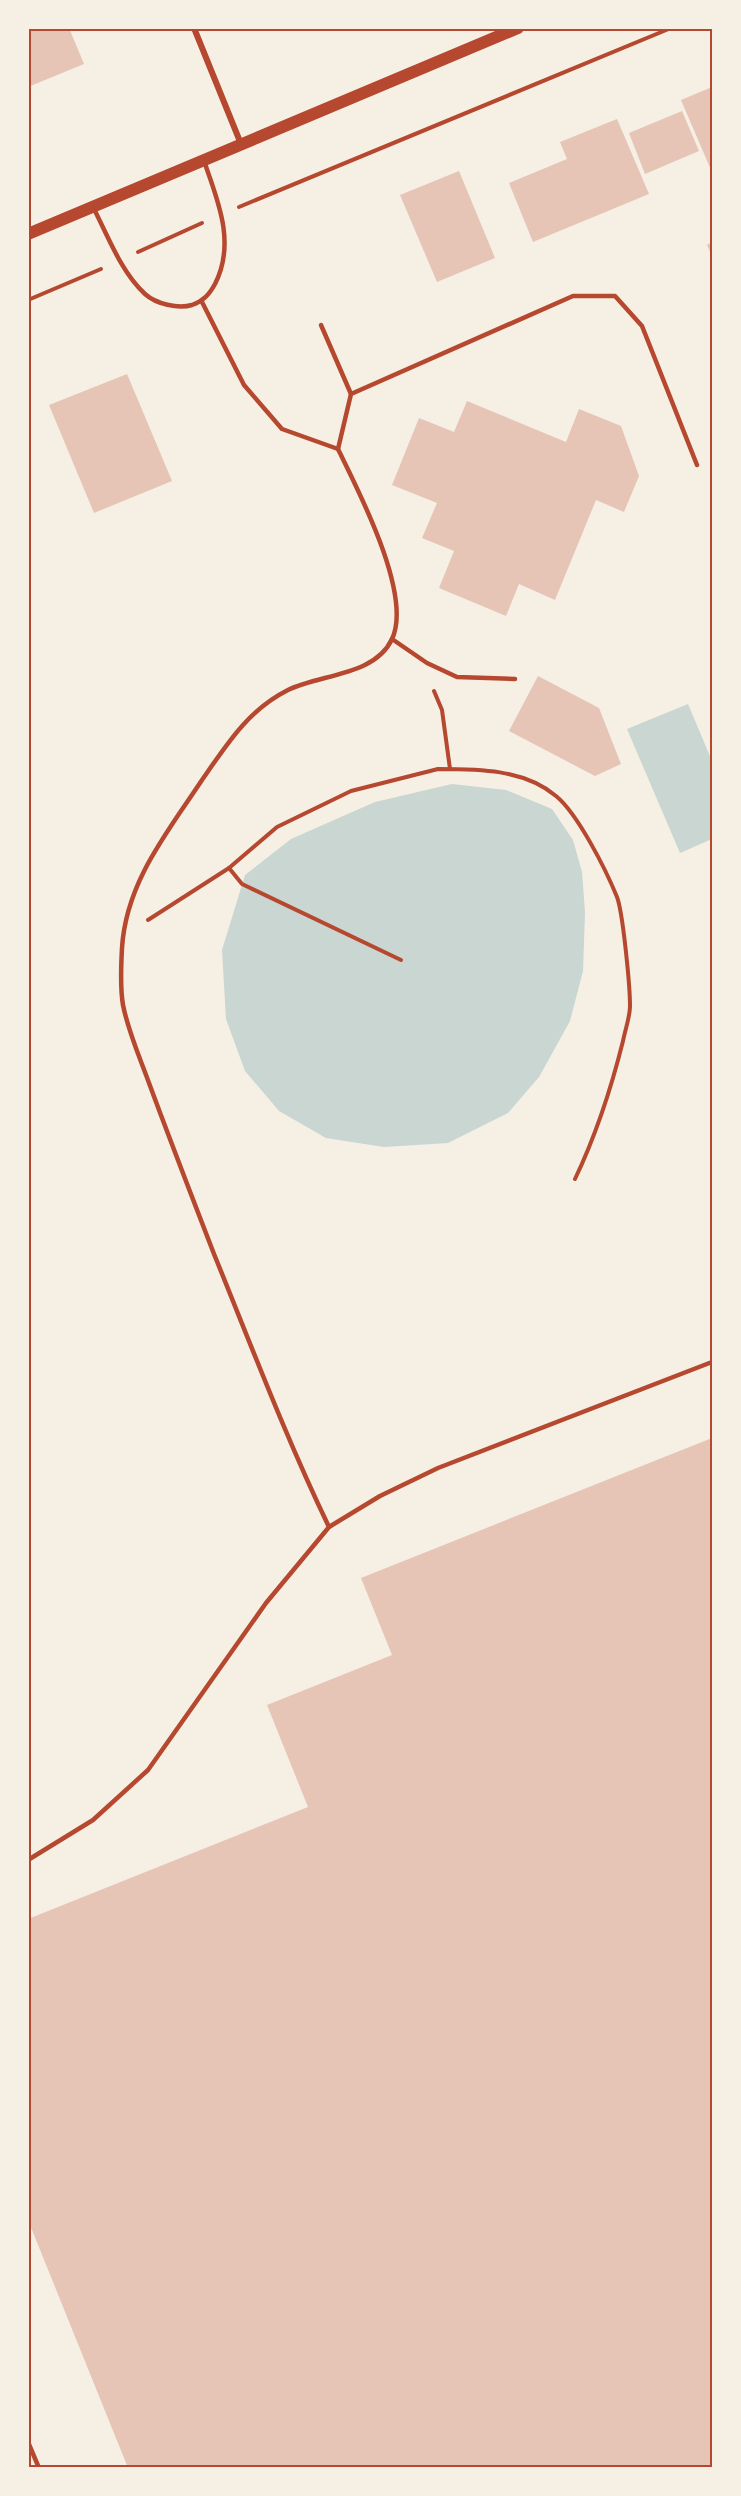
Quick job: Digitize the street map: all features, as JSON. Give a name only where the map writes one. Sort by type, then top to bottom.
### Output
[{"type":"main road","points":[[28,234],[518,28]]},
{"type":"street","points":[[194,28],[241,145]]},
{"type":"lane","points":[[93,207],[120,261],[144,294],[155,301],[183,308],[202,302],[221,273],[225,230],[204,161]]},
{"type":"lane","points":[[351,394],[573,297],[615,296],[642,326],[696,465]]},
{"type":"lane","points":[[202,302],[244,385],[282,429],[338,449]]},
{"type":"lane","points":[[321,325],[351,394],[338,449],[390,570],[397,598],[397,619],[392,639],[377,659],[289,689],[258,709],[230,738],[161,839],[146,866],[127,913],[124,935],[123,1004],[179,1166],[303,1474],[329,1527]]},
{"type":"lane","points":[[392,639],[427,663],[457,677],[515,679]]},
{"type":"lane","points":[[28,1860],[93,1820],[148,1770],[266,1603],[329,1527],[380,1496],[438,1468],[712,1362]]},
{"type":"lane","points":[[28,2442],[39,2468]]},
{"type":"path","points":[[28,300],[222,214],[671,28]]},
{"type":"path","points":[[427,663],[431,682],[442,710],[450,769]]},
{"type":"path","points":[[124,935],[229,868],[277,826],[351,791],[438,769],[487,770],[521,777],[556,796],[586,836],[618,899],[630,1007],[615,1075],[591,1146],[575,1179]]},
{"type":"path","points":[[229,868],[242,884],[401,960]]},
{"type":"shaded area","points":[[688,704],[712,761],[712,839],[680,853],[627,729]]},
{"type":"shaded area","points":[[452,784],[506,790],[552,809],[573,840],[582,872],[585,912],[583,971],[570,1021],[539,1077],[508,1113],[448,1143],[384,1147],[326,1138],[279,1111],[245,1071],[226,1019],[222,950],[245,875],[291,839],[375,802]]},
{"type":"building","points":[[28,28],[69,28],[84,64],[28,87]]},
{"type":"building","points":[[712,87],[712,169],[711,170],[681,100]]},
{"type":"building","points":[[682,111],[699,151],[645,174],[629,133]]},
{"type":"building","points":[[617,119],[649,194],[533,242],[509,183],[567,159],[560,142]]},
{"type":"building","points":[[459,171],[495,258],[437,282],[400,195]]},
{"type":"building","points":[[712,242],[712,256],[707,245]]},
{"type":"building","points":[[127,374],[172,481],[94,513],[49,405]]},
{"type":"building","points":[[467,401],[566,442],[579,409],[621,426],[639,476],[624,512],[596,500],[555,600],[519,584],[506,616],[439,588],[454,551],[422,538],[437,503],[392,485],[419,418],[454,432]]},
{"type":"building","points":[[538,676],[599,708],[621,764],[595,776],[509,731]]},
{"type":"building","points":[[712,1438],[712,2468],[128,2468],[28,2220],[28,1919],[308,1807],[267,1705],[392,1655],[361,1578]]}]
